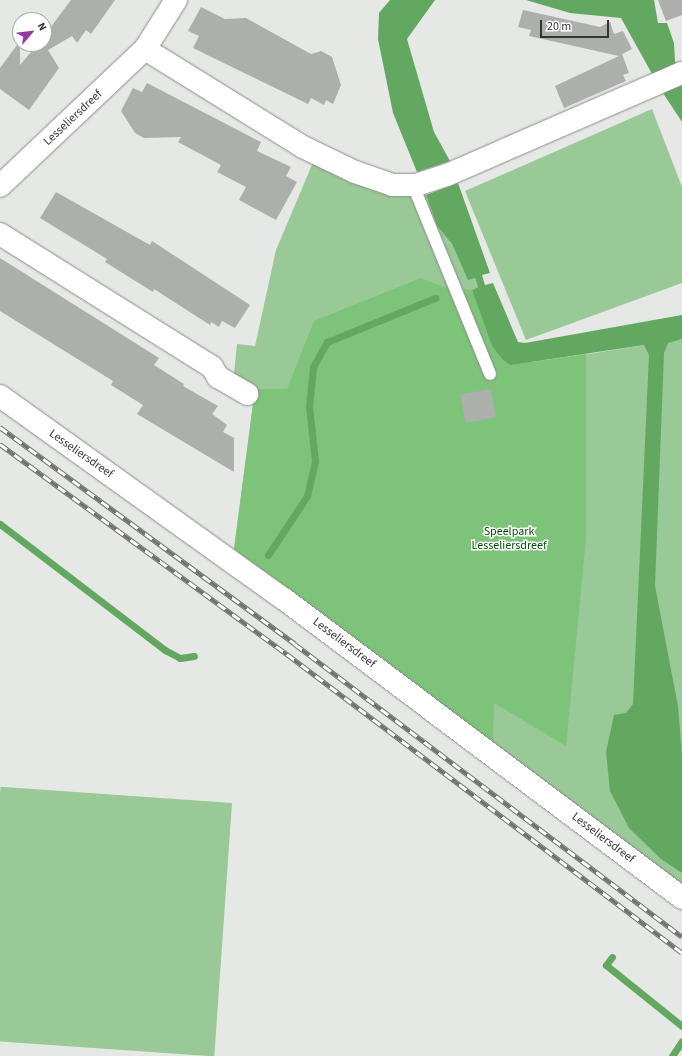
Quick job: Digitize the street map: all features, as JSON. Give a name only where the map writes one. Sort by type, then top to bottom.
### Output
[{"type":"street","name":"Lesseliersdreef","points":[[0,186],[145,49],[176,0]]},
{"type":"street","points":[[145,49],[303,147],[355,172],[392,185],[413,185],[491,157],[682,74]]},
{"type":"street","points":[[0,234],[212,367],[218,377],[248,394]]},
{"type":"street","name":"Lesseliersdreef","points":[[0,396],[284,599],[682,898]]},
{"type":"lane","points":[[413,185],[490,374]]},
{"type":"green space","points":[[652,109],[682,187],[682,283],[526,340],[465,191]]},
{"type":"green space","name":"Speelpark Lesseliersdreef","points":[[314,160],[426,195],[437,226],[452,244],[468,279],[475,278],[478,287],[472,290],[532,363],[682,339],[682,884],[234,549],[255,389],[234,374],[237,344],[255,346],[276,250]]},
{"type":"green space","points":[[421,278],[441,286],[472,290],[492,346],[511,365],[586,354],[586,539],[566,746],[494,703],[493,745],[234,549],[255,389],[287,389],[314,321]]},
{"type":"green space","points":[[1,787],[232,803],[214,1056],[0,1041]]},
{"type":"shaded area","points":[[390,0],[435,0],[407,39],[434,132],[450,161],[417,172],[393,113],[378,39],[379,13]]},
{"type":"shaded area","points":[[526,0],[654,0],[658,23],[667,23],[674,43],[675,61],[682,83],[682,122],[661,90],[621,18],[570,13]]},
{"type":"shaded area","points":[[458,183],[490,273],[482,275],[485,285],[493,283],[518,342],[525,343],[682,315],[682,339],[668,343],[664,353],[655,586],[678,706],[682,755],[682,873],[661,859],[629,828],[610,791],[606,752],[614,715],[626,713],[633,704],[649,355],[644,345],[511,365],[503,360],[492,346],[472,290],[478,287],[475,278],[468,280],[452,244],[437,226],[426,195]]},
{"type":"building","points":[[71,0],[115,0],[91,34],[86,30],[77,43],[72,36],[52,48],[52,25]]},
{"type":"building","points":[[658,0],[682,0],[682,15],[666,21]]},
{"type":"building","points":[[201,7],[225,19],[246,18],[311,54],[321,51],[332,57],[341,85],[333,104],[326,100],[324,105],[311,98],[308,104],[193,48],[199,36],[188,31]]},
{"type":"building","points":[[523,10],[600,27],[610,22],[614,34],[623,31],[632,49],[622,54],[629,73],[623,75],[626,81],[564,108],[555,86],[619,56],[529,36],[531,30],[518,27]]},
{"type":"building","points":[[12,52],[20,52],[20,65],[31,52],[49,52],[59,68],[29,110],[0,89],[0,68]]},
{"type":"building","points":[[147,83],[261,142],[257,151],[291,167],[286,176],[297,182],[276,220],[239,200],[246,187],[217,172],[221,165],[178,142],[181,137],[144,138],[135,133],[121,111],[133,88],[142,92]]},
{"type":"building","points":[[56,192],[150,245],[152,241],[250,305],[235,328],[222,321],[219,327],[211,322],[210,325],[154,289],[153,292],[105,262],[107,259],[40,218]]},
{"type":"building","points":[[0,258],[159,358],[154,365],[184,384],[183,386],[218,406],[212,414],[227,425],[223,432],[234,438],[234,472],[137,414],[143,405],[111,385],[113,381],[0,311]]},
{"type":"building","points":[[491,389],[496,418],[466,423],[460,394]]},
{"type":"waterway","points":[[268,555],[307,496],[315,461],[309,406],[313,367],[327,342],[435,298]]},
{"type":"waterway","points":[[0,524],[165,650],[180,658],[194,656]]},
{"type":"waterway","points":[[612,957],[606,965],[682,1026]]},
{"type":"waterway","points":[[672,1056],[682,1041]]},
{"type":"railway","points":[[0,427],[295,644],[682,937]]},
{"type":"railway","points":[[0,444],[287,654],[682,953]]}]
